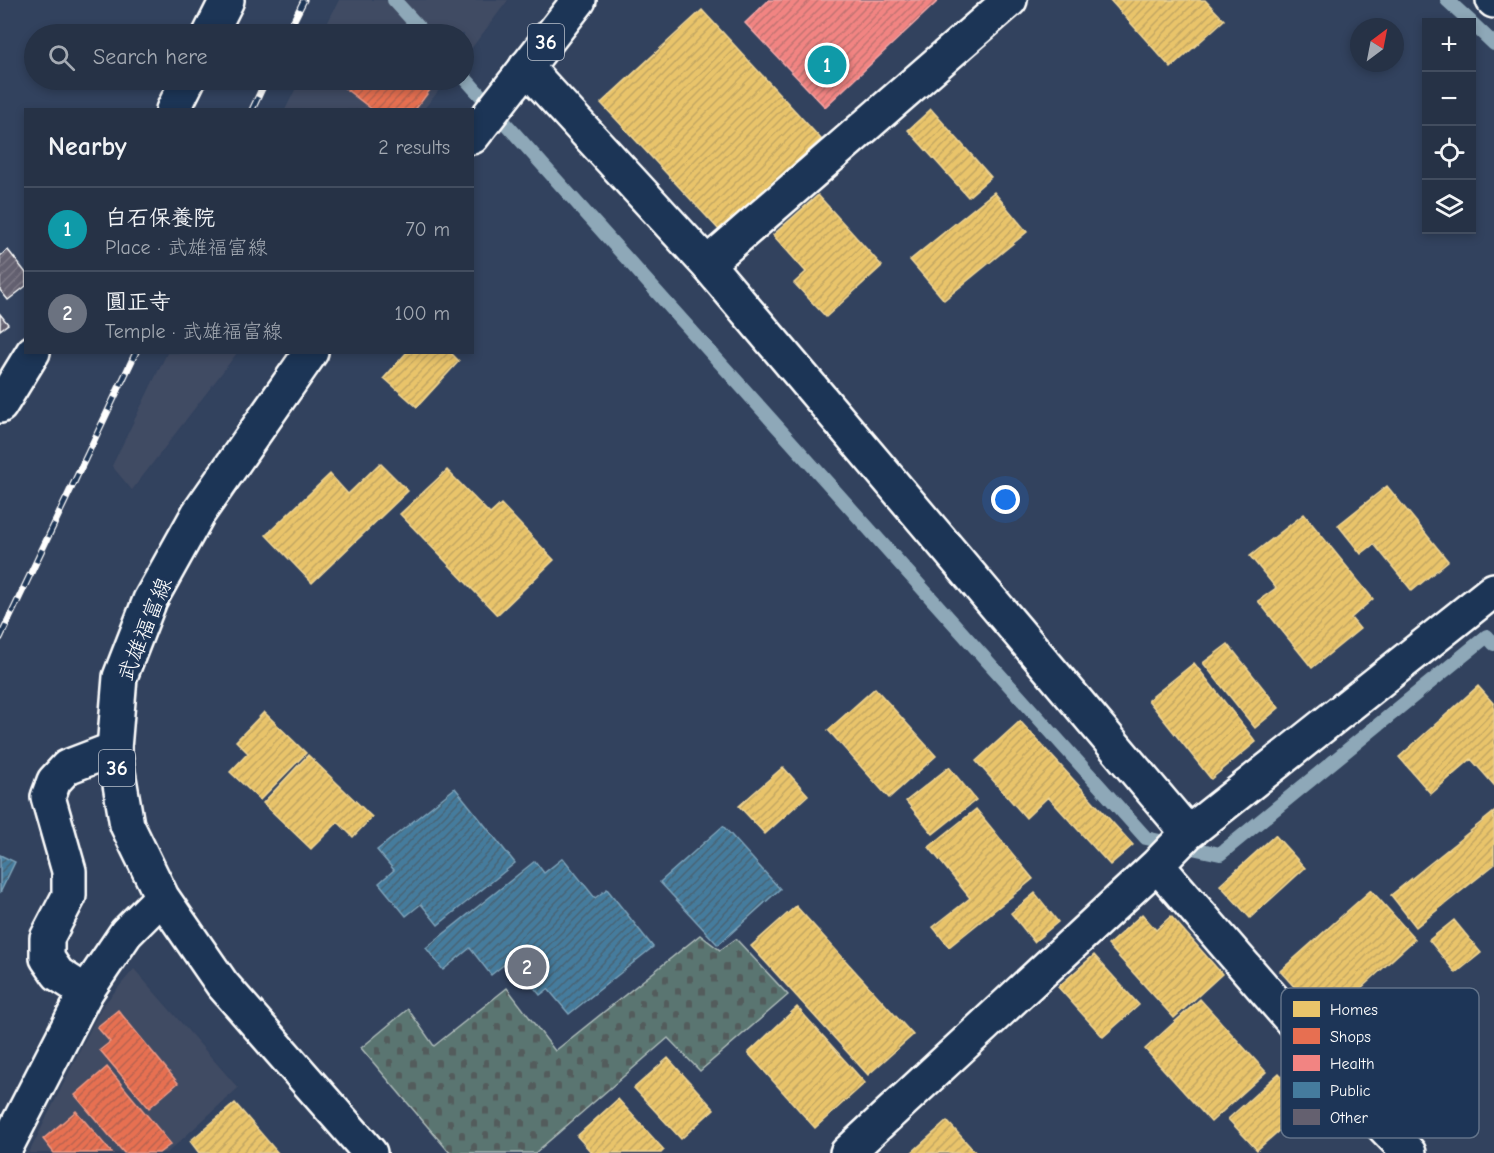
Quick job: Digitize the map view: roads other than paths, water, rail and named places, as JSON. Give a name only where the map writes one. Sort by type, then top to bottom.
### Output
[{"type":"street","points":[[215,24],[227,0]]},
{"type":"street","name":"36","points":[[478,130],[579,0]]},
{"type":"street","points":[[707,264],[1010,0]]},
{"type":"street","points":[[520,76],[707,264],[1173,849],[1281,992]]},
{"type":"street","points":[[174,108],[183,90]]},
{"type":"street","points":[[0,406],[32,354]]},
{"type":"street","name":"武雄福富線","points":[[310,354],[198,514],[150,600],[120,677],[114,749],[127,825],[162,897],[222,984],[370,1153]]},
{"type":"street","points":[[847,1153],[1173,849],[1494,591]]},
{"type":"street","points":[[86,992],[58,974],[47,958],[47,938],[69,896],[69,871],[48,797],[54,781],[67,767],[114,749]]},
{"type":"street","points":[[3,1153],[86,992],[126,933],[162,897]]},
{"type":"street","points":[[1395,1138],[1409,1153]]},
{"type":"waterway","points":[[394,0],[416,24]]},
{"type":"waterway","points":[[1447,0],[1467,18]]},
{"type":"waterway","points":[[1476,27],[1494,44]]},
{"type":"waterway","points":[[474,88],[1146,838],[1220,854],[1487,636],[1494,644]]},
{"type":"railway","points":[[292,24],[304,0]]},
{"type":"railway","points":[[253,108],[261,90]]},
{"type":"railway","points":[[0,638],[135,354]]},
{"type":"place","name":"白石保養院","points":[[827,65]]},
{"type":"place","name":"圓正寺","points":[[527,967]]}]
